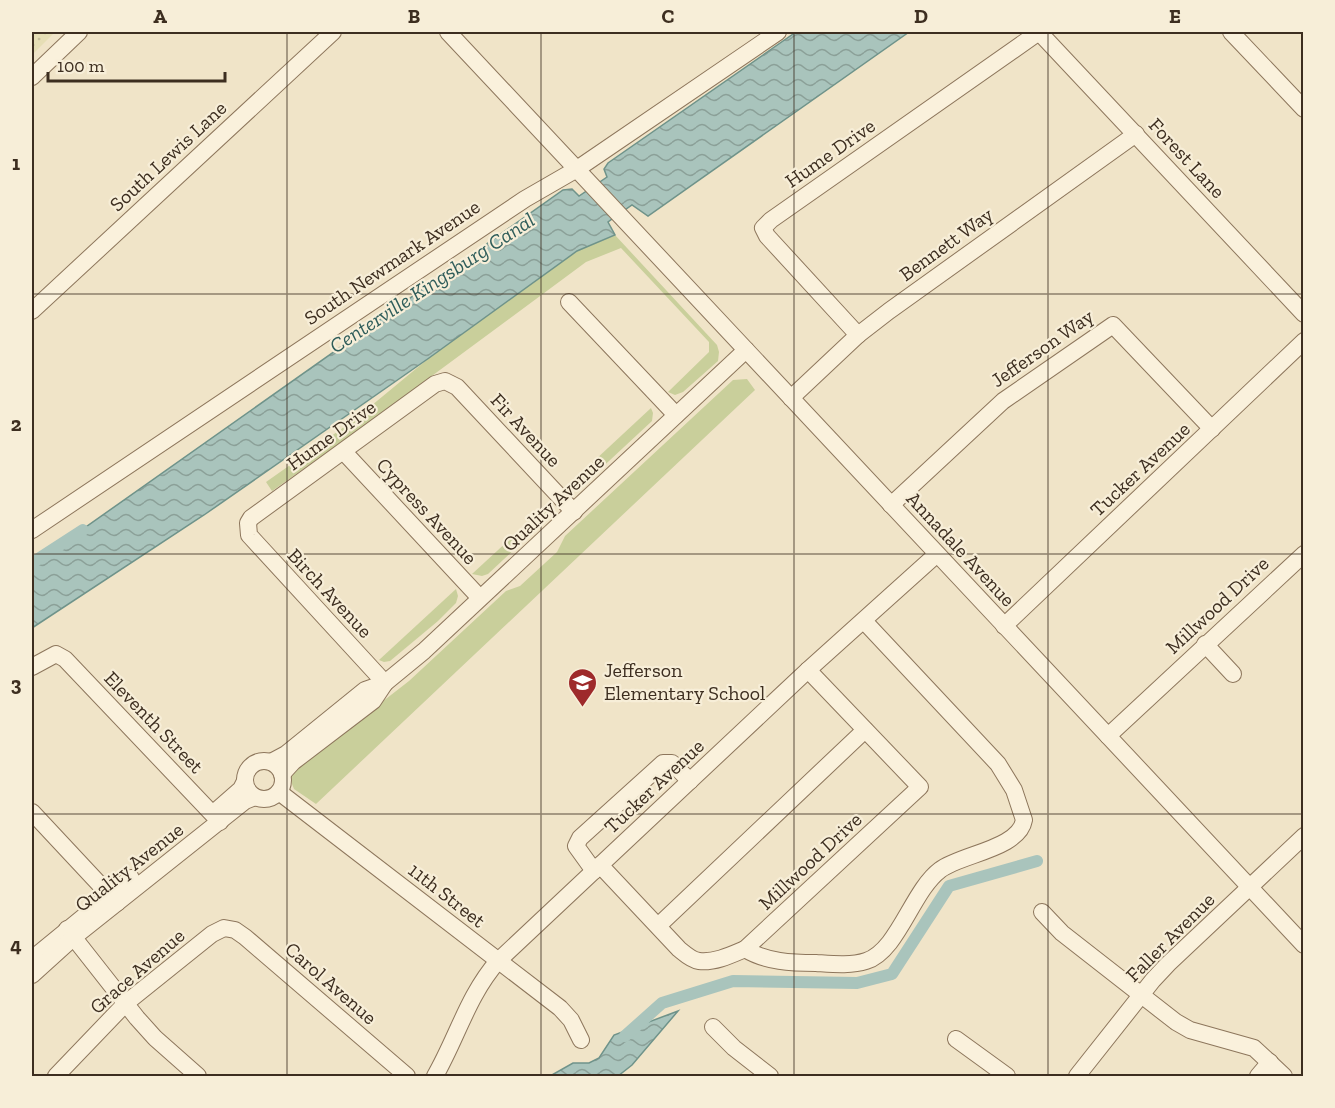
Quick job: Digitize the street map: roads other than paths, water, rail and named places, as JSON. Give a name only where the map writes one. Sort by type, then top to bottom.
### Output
[{"type":"street","points":[[32,77],[79,32]]},
{"type":"street","name":"South Lewis Lane","points":[[32,311],[333,32]]},
{"type":"street","name":"Annadale Avenue","points":[[448,32],[1304,945]]},
{"type":"street","name":"South Newmark Avenue","points":[[32,530],[778,32]]},
{"type":"street","name":"Forest Lane","points":[[1039,32],[1304,314]]},
{"type":"street","name":"Hume Drive","points":[[858,335],[767,237],[763,228],[771,220],[1039,32]]},
{"type":"street","points":[[1232,32],[1304,108]]},
{"type":"street","name":"Bennett Way","points":[[791,398],[858,335],[1136,134]]},
{"type":"street","points":[[569,302],[676,415]]},
{"type":"street","name":"Jefferson Way","points":[[891,506],[1003,401],[1113,325],[1212,429]]},
{"type":"street","name":"Tucker Avenue","points":[[1004,626],[1304,341]]},
{"type":"street","name":"Quality Avenue","points":[[277,768],[286,754],[365,690],[385,683],[424,651],[746,350]]},
{"type":"street","name":"Hume Drive","points":[[248,529],[251,518],[435,384],[445,381]]},
{"type":"street","name":"Fir Avenue","points":[[445,381],[457,387],[574,512]]},
{"type":"street","name":"Cypress Avenue","points":[[344,452],[480,598]]},
{"type":"street","name":"Birch Avenue","points":[[248,529],[249,536],[385,683]]},
{"type":"street","name":"Tucker Avenue","points":[[435,1077],[464,1012],[486,974],[498,961],[808,670],[937,554]]},
{"type":"street","name":"Millwood Drive","points":[[1107,736],[1304,554]]},
{"type":"street","points":[[745,949],[754,955],[771,960],[794,963],[855,964],[872,959],[882,950],[929,879],[940,869],[1007,841],[1024,824],[1014,790],[998,764],[864,621]]},
{"type":"street","points":[[1205,644],[1233,674]]},
{"type":"street","name":"Eleventh Street","points":[[32,667],[56,654],[65,659],[216,818]]},
{"type":"street","name":"Millwood Drive","points":[[690,781],[672,763],[663,763],[580,838],[576,846],[577,850],[679,949],[698,961],[728,957],[745,949],[920,787],[808,670]]},
{"type":"street","points":[[658,927],[865,730]]},
{"type":"street","points":[[261,761],[277,768],[283,780],[279,792],[269,798],[255,796],[248,791],[245,780],[247,770],[255,762],[261,761]]},
{"type":"street","name":"Quality Avenue","points":[[216,818],[241,789],[245,780]]},
{"type":"street","name":"11th Street","points":[[279,792],[560,1008],[571,1020],[581,1040]]},
{"type":"street","name":"Quality Avenue","points":[[32,959],[70,933],[216,818],[255,796]]},
{"type":"street","points":[[32,812],[113,899]]},
{"type":"street","name":"Faller Avenue","points":[[1077,1077],[1168,964],[1304,836]]},
{"type":"street","points":[[1042,912],[1062,933],[1176,1022],[1190,1030],[1254,1048],[1284,1077]]},
{"type":"street","name":"Grace Avenue","points":[[56,1077],[126,1003],[212,934],[224,928]]},
{"type":"street","name":"Carol Avenue","points":[[224,928],[235,930],[245,937],[407,1077]]},
{"type":"street","points":[[70,933],[155,1038],[198,1077]]},
{"type":"street","name":"Quality Avenue","points":[[32,975],[70,933]]},
{"type":"street","points":[[713,1027],[734,1048],[770,1077]]},
{"type":"street","points":[[956,1039],[1007,1077]]},
{"type":"street","points":[[1258,1077],[1270,1062]]},
{"type":"water","points":[[796,32],[909,32],[648,216],[632,205],[608,222],[615,235],[577,251],[429,358],[204,515],[32,628],[32,565],[563,190],[572,189],[579,196],[607,177],[604,169],[608,163]]},
{"type":"water","points":[[678,1011],[632,1065],[618,1076],[550,1076],[573,1063],[589,1063],[599,1058],[614,1035]]},
{"type":"waterway","name":"Centerville Kingsburg Canal","points":[[32,563],[83,530]]},
{"type":"waterway","points":[[625,1036],[662,1003],[733,981],[857,983],[892,974],[949,886],[1037,861]]},
{"type":"place","name":"Jefferson Elementary School","points":[[583,708]]}]
